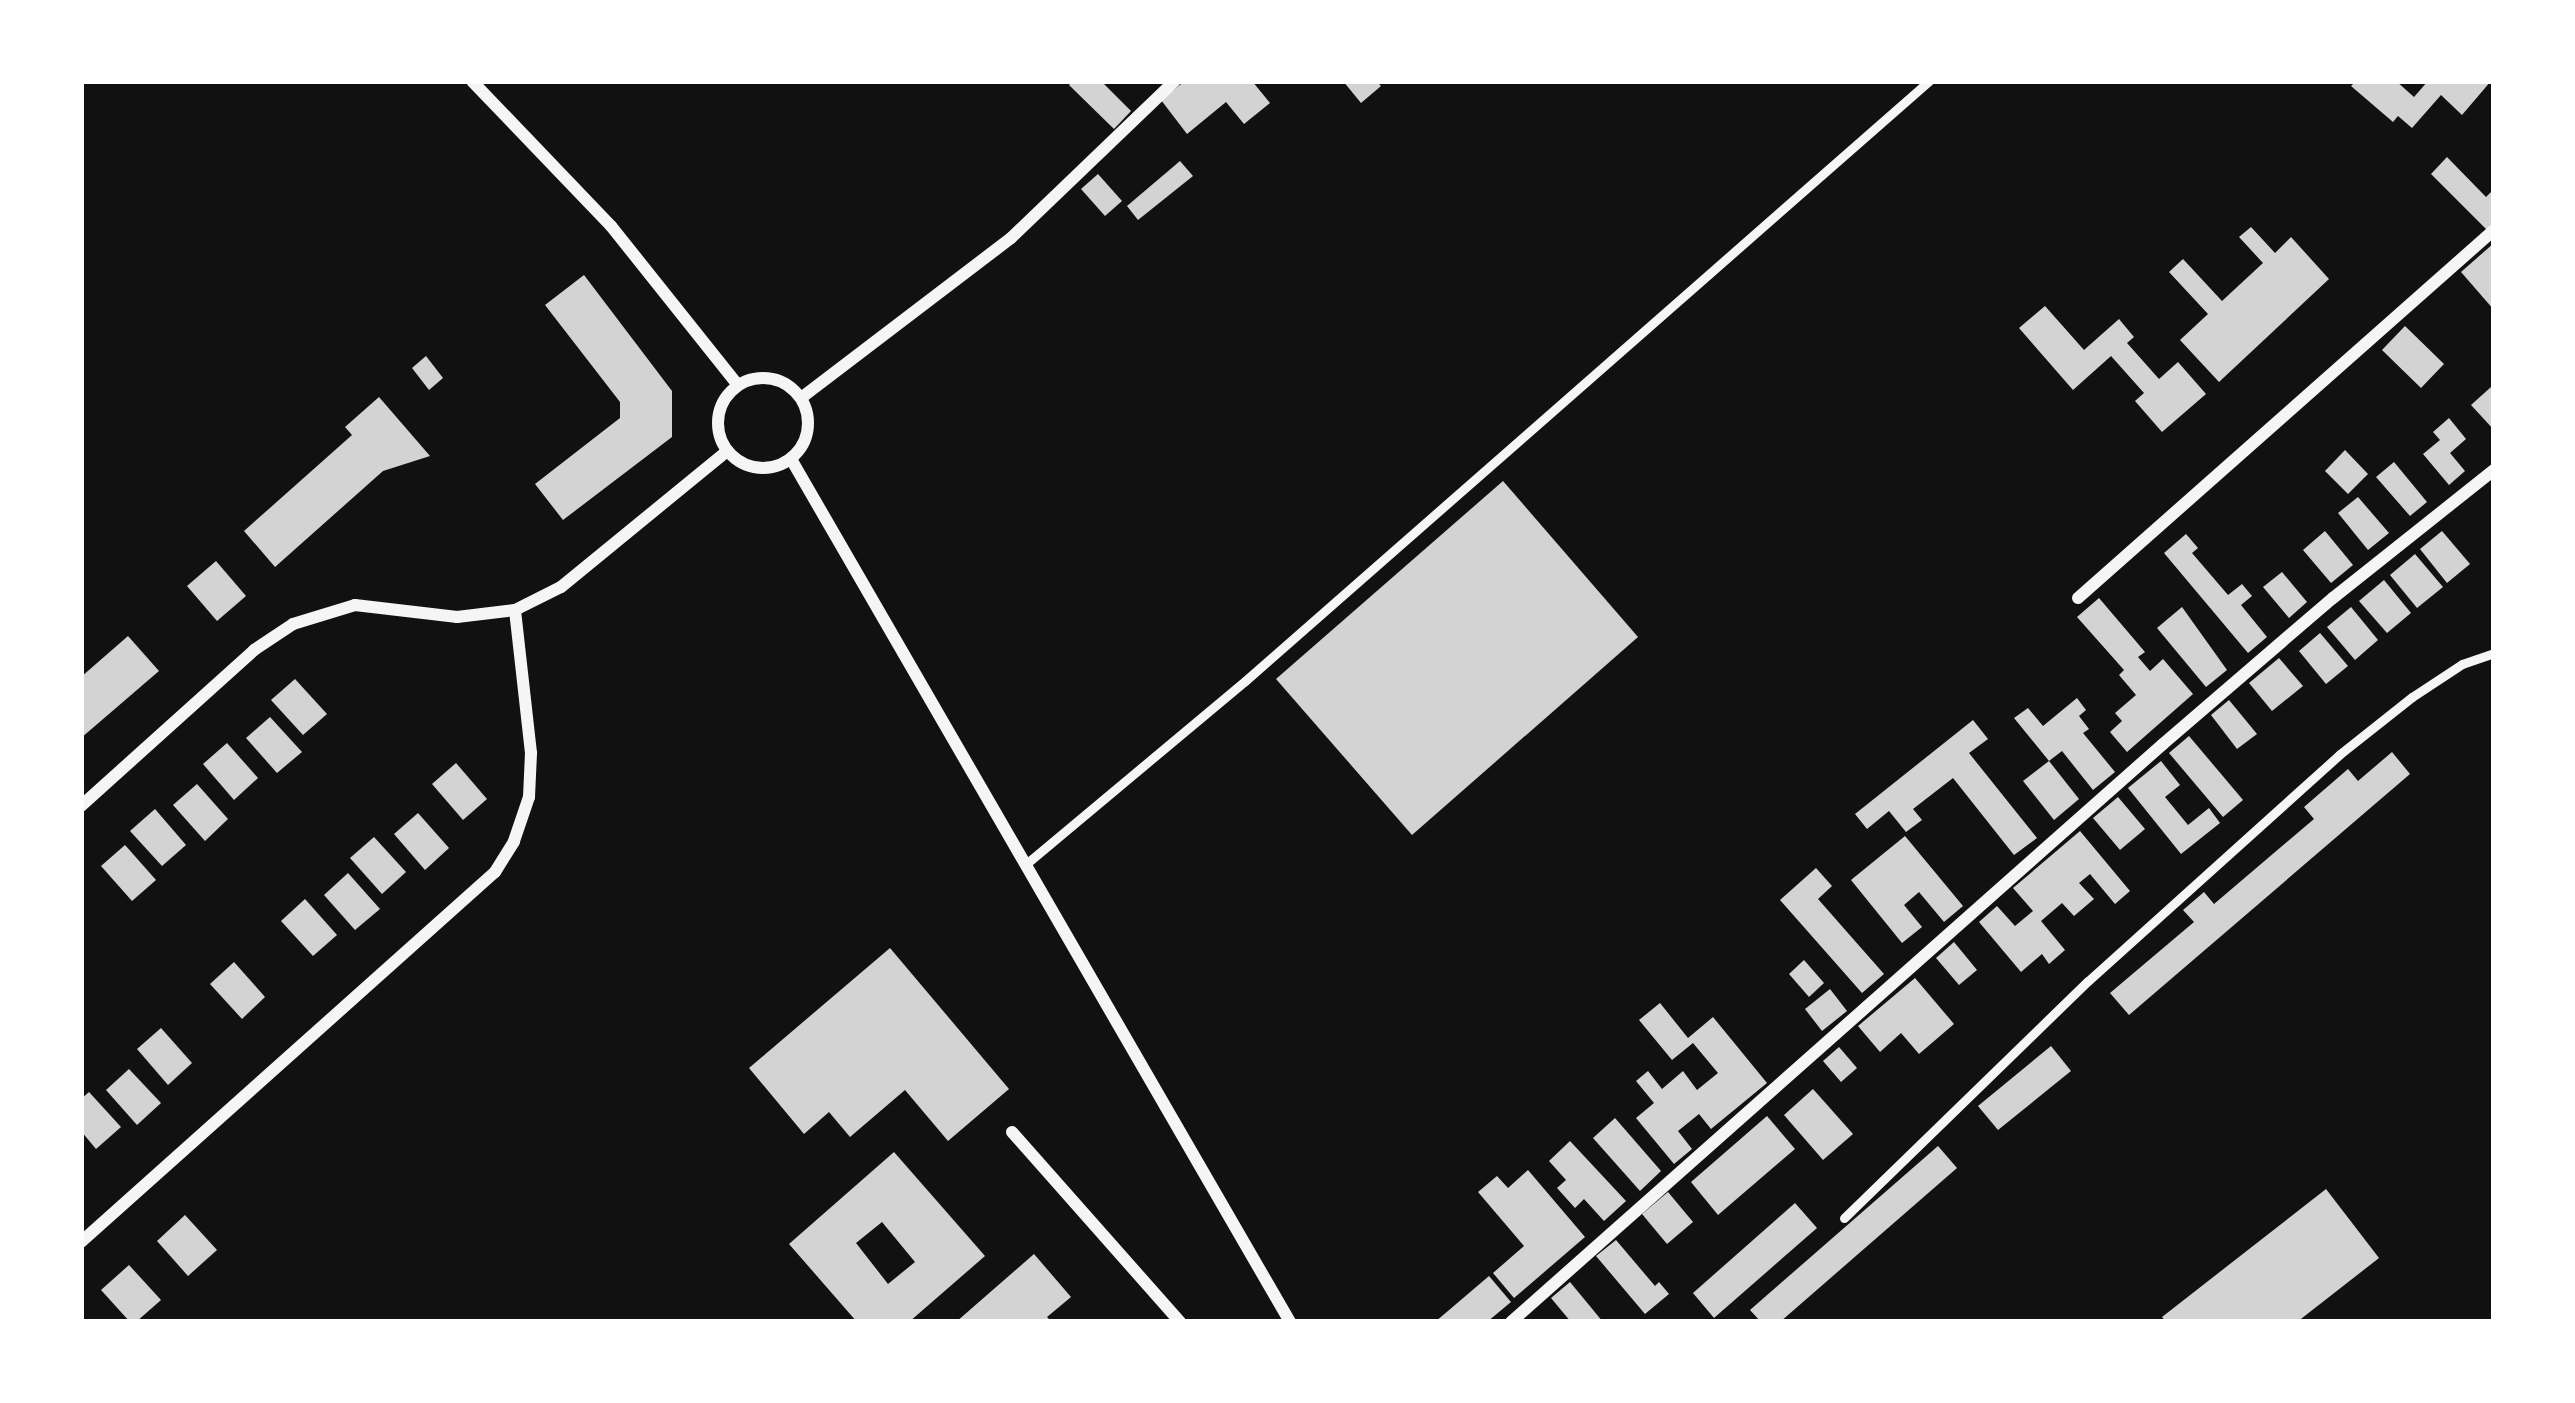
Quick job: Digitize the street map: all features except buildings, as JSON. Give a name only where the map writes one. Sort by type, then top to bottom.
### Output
[{"type":"street","points":[[472,81],[611,226],[738,385]]},
{"type":"street","points":[[801,398],[1012,238],[1175,81]]},
{"type":"street","points":[[2078,598],[2494,230]]},
{"type":"street","points":[[772,378],[801,398],[806,437],[790,459],[757,468],[727,451],[718,416],[738,385],[772,378]]},
{"type":"street","points":[[81,806],[254,650],[293,624],[355,605],[457,617],[515,610],[560,587],[727,451]]},
{"type":"street","points":[[790,459],[1290,1322]]},
{"type":"street","points":[[1510,1322],[2163,744],[2332,598],[2494,470]]},
{"type":"street","points":[[81,1242],[495,872],[514,841],[529,796],[531,754],[515,610]]},
{"type":"street","points":[[1012,1132],[1180,1322]]},
{"type":"lane","points":[[1026,864],[1245,681],[1929,81]]},
{"type":"lane","points":[[1844,1219],[2088,981],[2273,812],[2412,698],[2462,664],[2494,652]]}]
